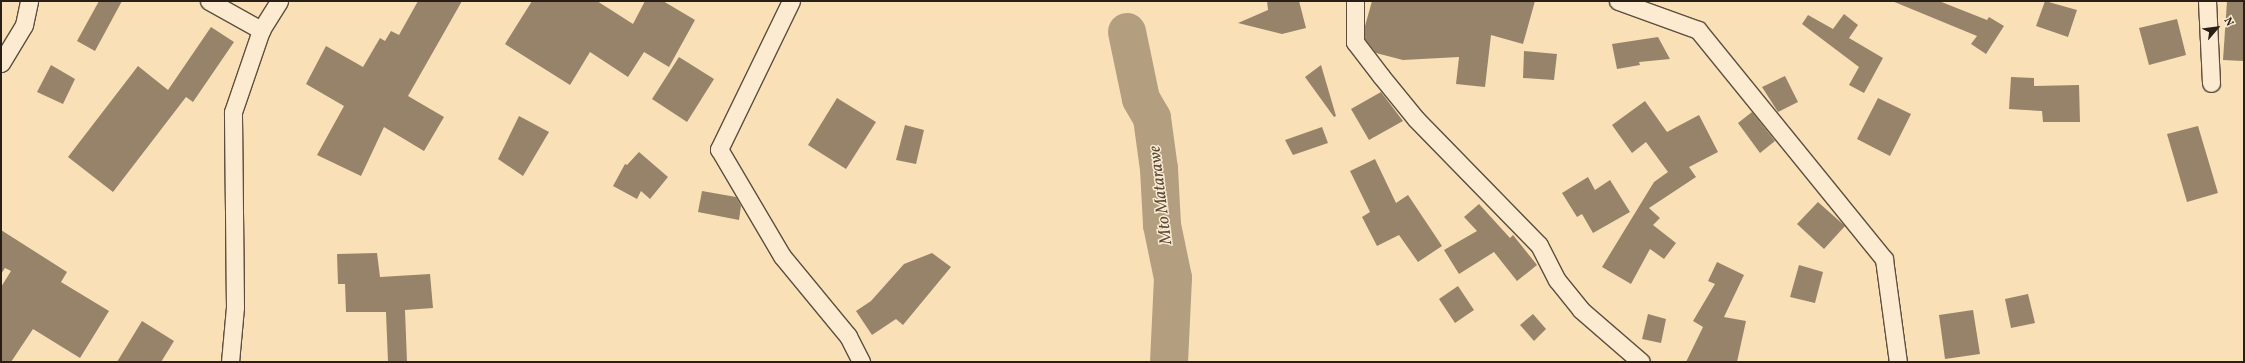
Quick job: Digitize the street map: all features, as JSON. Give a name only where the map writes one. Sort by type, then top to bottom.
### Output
[{"type":"street","points":[[1,63],[24,25],[29,1]]},
{"type":"street","points":[[209,1],[261,30]]},
{"type":"street","points":[[230,362],[235,307],[233,112],[261,30],[280,1]]},
{"type":"street","points":[[791,1],[719,149],[782,256],[848,336],[860,362]]},
{"type":"street","points":[[1355,1],[1355,42],[1381,76],[1416,119],[1539,245],[1557,280],[1582,310],[1641,362]]},
{"type":"street","points":[[1618,1],[1698,30],[1884,259],[1898,362]]},
{"type":"street","points":[[2207,1],[2211,83]]},
{"type":"building","points":[[99,1],[122,1],[95,51],[77,41]]},
{"type":"building","points":[[418,1],[462,1],[408,96],[444,117],[424,151],[384,127],[361,176],[317,155],[344,106],[306,84],[326,46],[363,67],[380,38],[385,41],[391,31],[399,35]]},
{"type":"building","points":[[532,1],[597,1],[633,24],[645,1],[663,1],[695,20],[669,67],[644,52],[628,77],[590,52],[570,85],[505,44]]},
{"type":"building","points":[[1267,1],[1299,1],[1306,28],[1282,34],[1238,23],[1268,10]]},
{"type":"building","points":[[1372,1],[1535,1],[1523,44],[1491,35],[1485,87],[1456,84],[1459,57],[1403,60],[1376,53],[1365,39],[1365,26]]},
{"type":"building","points":[[1892,1],[1939,1],[1987,20],[1989,17],[2004,26],[1986,54],[1971,44],[1977,36]]},
{"type":"building","points":[[2045,1],[2077,10],[2068,37],[2036,26]]},
{"type":"building","points":[[2227,1],[2244,1],[2243,61],[2223,60]]},
{"type":"building","points":[[1844,14],[1858,25],[1849,38],[1883,58],[1864,93],[1849,85],[1859,67],[1802,24],[1808,15],[1833,29]]},
{"type":"building","points":[[2177,19],[2186,55],[2149,65],[2139,28]]},
{"type":"building","points":[[211,27],[234,42],[193,102],[186,97],[113,192],[68,157],[138,66],[168,90]]},
{"type":"building","points":[[1658,37],[1670,59],[1639,62],[1640,65],[1617,69],[1612,44]]},
{"type":"building","points":[[1524,51],[1557,54],[1554,80],[1523,78]]},
{"type":"building","points":[[679,57],[714,79],[687,122],[652,99]]},
{"type":"building","points":[[51,65],[75,79],[63,104],[37,92]]},
{"type":"building","points":[[1321,65],[1336,116],[1334,117],[1305,77]]},
{"type":"building","points":[[1785,76],[1798,102],[1778,112],[1762,87]]},
{"type":"building","points":[[2011,77],[2034,78],[2034,86],[2079,85],[2080,122],[2043,122],[2042,111],[2009,109]]},
{"type":"building","points":[[1381,92],[1403,121],[1369,140],[1351,109]]},
{"type":"building","points":[[837,98],[876,122],[846,169],[808,145]]},
{"type":"building","points":[[1878,98],[1911,114],[1890,156],[1857,139]]},
{"type":"building","points":[[1645,101],[1667,132],[1699,115],[1718,152],[1689,167],[1696,177],[1649,208],[1660,218],[1653,225],[1676,243],[1664,259],[1650,249],[1631,284],[1602,267],[1654,182],[1668,172],[1646,142],[1632,153],[1612,125]]},
{"type":"building","points":[[1752,112],[1775,141],[1760,153],[1738,123]]},
{"type":"building","points":[[519,116],[549,132],[523,176],[498,159]]},
{"type":"building","points":[[905,125],[924,130],[916,164],[896,160]]},
{"type":"building","points":[[2198,126],[2218,193],[2187,202],[2167,134]]},
{"type":"building","points":[[1322,127],[1328,143],[1293,155],[1285,140]]},
{"type":"building","points":[[639,152],[668,177],[650,199],[641,191],[637,199],[613,186],[625,164],[627,165]]},
{"type":"building","points":[[1375,159],[1396,203],[1408,195],[1442,246],[1418,262],[1399,235],[1377,246],[1362,217],[1370,212],[1350,171]]},
{"type":"building","points":[[1588,177],[1595,190],[1610,180],[1630,212],[1593,233],[1582,214],[1577,217],[1562,193]]},
{"type":"building","points":[[702,191],[736,197],[741,206],[739,220],[698,212]]},
{"type":"building","points":[[1818,202],[1845,226],[1824,249],[1797,224]]},
{"type":"building","points":[[1479,204],[1510,238],[1513,235],[1537,265],[1517,281],[1494,252],[1459,274],[1444,250],[1477,231],[1464,217]]},
{"type":"building","points":[[1,230],[67,272],[61,282],[109,311],[80,358],[33,329],[11,362],[1,362],[1,287],[11,271],[5,268],[1,274]]},
{"type":"building","points":[[377,253],[380,277],[430,274],[433,308],[405,310],[407,362],[388,362],[386,312],[346,312],[345,284],[338,284],[337,254]]},
{"type":"building","points":[[932,253],[951,267],[903,325],[896,319],[872,335],[856,311],[871,301],[904,264]]},
{"type":"building","points":[[1717,262],[1744,275],[1724,317],[1746,321],[1737,362],[1686,362],[1703,327],[1693,321],[1715,284],[1708,281]]},
{"type":"building","points":[[1799,265],[1823,272],[1815,303],[1790,297]]},
{"type":"building","points":[[1458,286],[1474,310],[1455,323],[1439,299]]},
{"type":"building","points":[[2028,294],[2035,323],[2011,328],[2005,299]]},
{"type":"building","points":[[1973,310],[1980,354],[1945,359],[1939,315]]},
{"type":"building","points":[[1533,314],[1546,329],[1534,341],[1520,325]]},
{"type":"building","points":[[1648,314],[1666,319],[1661,343],[1642,339]]},
{"type":"building","points":[[142,321],[174,341],[161,362],[117,362]]},
{"type":"waterway","name":"Mto Matarawe","points":[[1127,32],[1141,99],[1152,118],[1159,169],[1162,225],[1173,278],[1169,362]]}]
